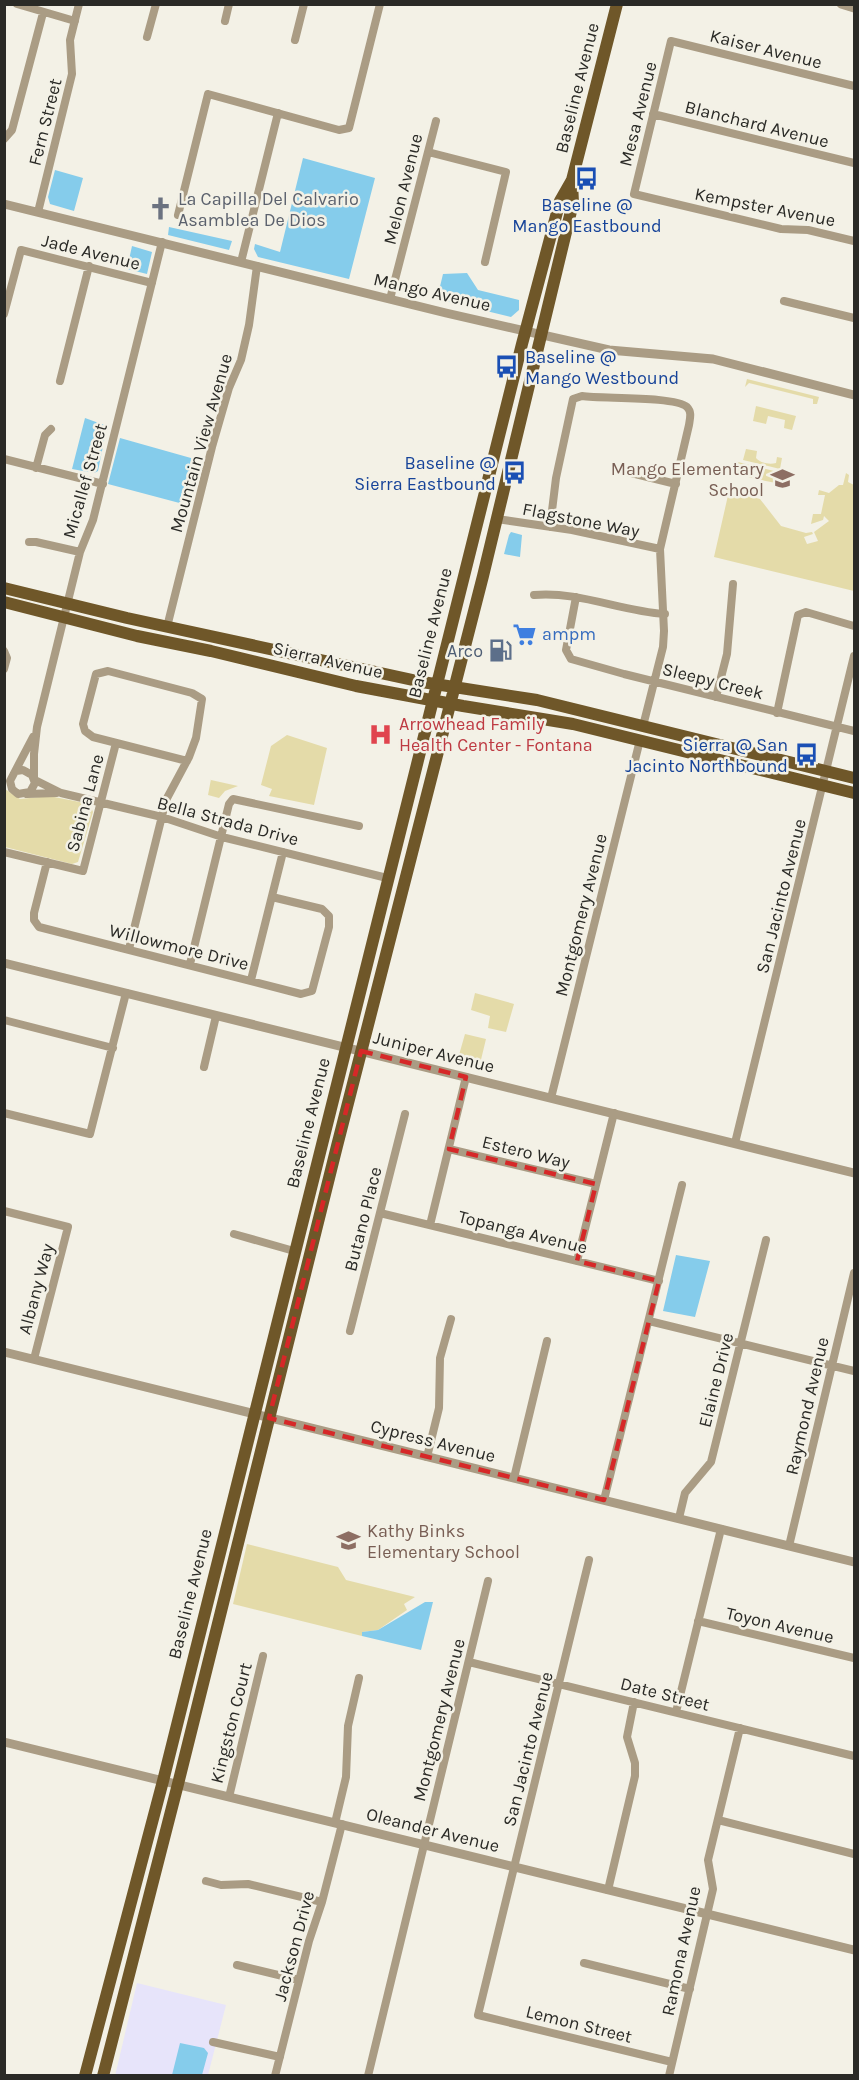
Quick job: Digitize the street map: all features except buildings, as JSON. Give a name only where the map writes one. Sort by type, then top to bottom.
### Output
[{"type":"main road","name":"Baseline Avenue","points":[[85,2076],[163,1781],[431,700],[525,331],[560,201],[572,180],[617,4]]},
{"type":"main road","name":"Baseline Avenue","points":[[103,2076],[497,519],[573,203],[572,180]]},
{"type":"main road","name":"Sierra Avenue","points":[[4,588],[167,627],[435,684],[537,700],[855,778]]},
{"type":"main road","name":"Sierra Avenue","points":[[4,602],[336,681],[573,724],[855,793]]},
{"type":"street","points":[[17,4],[75,21]]},
{"type":"street","name":"Fern Street","points":[[38,212],[72,74],[69,45],[79,4]]},
{"type":"street","points":[[147,38],[156,4]]},
{"type":"street","points":[[225,21],[229,4]]},
{"type":"street","points":[[295,40],[304,4]]},
{"type":"street","points":[[178,215],[208,94],[339,130],[349,128],[380,4]]},
{"type":"street","points":[[841,4],[855,8]]},
{"type":"street","points":[[4,139],[12,130],[43,13]]},
{"type":"street","name":"Kaiser Avenue","points":[[671,41],[855,86]]},
{"type":"street","name":"Mesa Avenue","points":[[634,194],[671,41]]},
{"type":"street","points":[[241,262],[278,113]]},
{"type":"street","name":"Blanchard Avenue","points":[[653,114],[855,163]]},
{"type":"street","name":"Melon Avenue","points":[[390,299],[436,121]]},
{"type":"street","points":[[428,152],[506,172],[485,262]]},
{"type":"street","name":"Kempster Avenue","points":[[634,194],[781,229],[808,230],[855,241]]},
{"type":"street","name":"Mango Avenue","points":[[4,204],[609,350],[713,359],[855,395]]},
{"type":"street","name":"Micallef Street","points":[[34,779],[37,727],[80,552],[93,520],[103,484],[162,242]]},
{"type":"street","name":"Jade Avenue","points":[[5,310],[21,250],[152,283]]},
{"type":"street","points":[[60,381],[89,266]]},
{"type":"street","name":"Mountain View Avenue","points":[[167,627],[212,447],[243,352],[257,266]]},
{"type":"street","points":[[784,301],[855,318]]},
{"type":"street","points":[[550,527],[556,478],[573,399],[582,396],[651,400],[676,402],[688,408],[691,413],[660,549],[665,614],[663,647],[643,726]]},
{"type":"street","points":[[36,468],[45,435],[51,429]]},
{"type":"street","points":[[4,459],[103,484]]},
{"type":"street","points":[[615,469],[676,484]]},
{"type":"street","name":"Flagstone Way","points":[[497,519],[660,549]]},
{"type":"street","points":[[29,542],[80,552]]},
{"type":"street","points":[[716,697],[727,654],[734,584]]},
{"type":"street","points":[[534,595],[552,593],[639,611],[665,614]]},
{"type":"street","name":"Sleepy Creek","points":[[576,597],[566,650],[571,659],[654,682],[855,731]]},
{"type":"street","points":[[777,713],[798,615],[806,612],[855,626]]},
{"type":"street","points":[[4,651],[7,658],[4,669]]},
{"type":"street","name":"San Jacinto Avenue","points":[[735,1143],[855,656]]},
{"type":"street","points":[[129,949],[166,800],[187,761],[196,738],[202,699],[192,693],[108,671],[96,674],[83,724],[85,731],[93,737],[187,761]]},
{"type":"street","name":"Micallef Street","points":[[15,772],[37,727]]},
{"type":"street","name":"Montgomery Avenue","points":[[552,1098],[640,740]]},
{"type":"street","name":"Sabina Lane","points":[[47,862],[83,871],[116,743]]},
{"type":"street","points":[[4,774],[27,770],[34,779],[34,787],[26,794],[14,792],[4,786]]},
{"type":"street","points":[[14,792],[10,781],[15,772]]},
{"type":"street","name":"Bella Strada Drive","points":[[34,779],[62,793],[162,817],[222,837],[387,878]]},
{"type":"street","name":"Bella Strada Drive","points":[[26,794],[62,793]]},
{"type":"street","points":[[190,964],[229,804],[233,799],[359,826]]},
{"type":"street","points":[[251,980],[283,852]]},
{"type":"street","points":[[5,853],[47,862]]},
{"type":"street","name":"Willowmore Drive","points":[[47,862],[34,913],[34,920],[39,927],[301,994],[312,991],[329,927],[329,916],[322,909],[272,897]]},
{"type":"street","name":"Juniper Avenue","points":[[4,963],[855,1173]]},
{"type":"street","points":[[4,1113],[90,1134],[126,993]]},
{"type":"street","points":[[204,1067],[216,1016]]},
{"type":"street","points":[[4,1020],[113,1048]]},
{"type":"street","points":[[430,1225],[466,1077]]},
{"type":"street","points":[[577,1261],[614,1113]]},
{"type":"street","name":"Butano Place","points":[[350,1331],[405,1114]]},
{"type":"street","name":"Estero Way","points":[[449,1149],[596,1184]]},
{"type":"street","points":[[604,1500],[682,1185]]},
{"type":"street","name":"Albany Way","points":[[4,1211],[68,1227],[34,1359]]},
{"type":"street","name":"Topanga Avenue","points":[[381,1213],[659,1281]]},
{"type":"street","points":[[234,1234],[294,1251]]},
{"type":"street","name":"Elaine Drive","points":[[679,1518],[685,1494],[711,1462],[766,1240]]},
{"type":"street","name":"Raymond Avenue","points":[[789,1546],[855,1273]]},
{"type":"street","points":[[427,1457],[439,1408],[440,1358],[451,1319]]},
{"type":"street","points":[[649,1321],[855,1371]]},
{"type":"street","points":[[514,1478],[548,1341]]},
{"type":"street","name":"Cypress Avenue","points":[[4,1352],[855,1562]]},
{"type":"street","points":[[676,1712],[721,1529]]},
{"type":"street","name":"San Jacinto Avenue","points":[[478,2015],[589,1560]]},
{"type":"street","name":"Montgomery Avenue","points":[[368,2076],[488,1581]]},
{"type":"street","name":"Toyon Avenue","points":[[698,1621],[855,1658]]},
{"type":"street","name":"Kingston Court","points":[[229,1797],[264,1656]]},
{"type":"street","name":"Date Street","points":[[469,1662],[855,1756]]},
{"type":"street","name":"Jackson Drive","points":[[275,2076],[309,1941],[322,1902],[346,1777],[348,1726],[359,1678]]},
{"type":"street","points":[[608,1890],[635,1776],[635,1763],[627,1737],[634,1702]]},
{"type":"street","name":"Ramona Avenue","points":[[669,2076],[708,1914],[713,1889],[708,1860],[740,1728]]},
{"type":"street","name":"Oleander Avenue","points":[[4,1742],[855,1950]]},
{"type":"street","points":[[718,1820],[855,1854]]},
{"type":"street","points":[[206,1881],[221,1885],[248,1884],[322,1902]]},
{"type":"street","points":[[584,1963],[690,1989]]},
{"type":"street","points":[[237,1965],[299,1980]]},
{"type":"street","name":"Lemon Street","points":[[478,2015],[672,2062]]},
{"type":"street","points":[[213,2042],[280,2057]]},
{"type":"highlighted area","points":[[361,1051],[466,1077],[449,1149],[596,1184],[577,1261],[659,1281],[604,1500],[269,1418]]},
{"type":"shaded area","points":[[747,379],[819,397],[817,404],[813,404],[813,399],[749,383],[745,387]]},
{"type":"shaded area","points":[[756,406],[796,416],[792,430],[784,428],[785,420],[768,416],[766,424],[753,421]]},
{"type":"shaded area","points":[[746,449],[757,451],[756,458],[765,463],[776,463],[777,457],[782,458],[780,469],[743,460]]},
{"type":"shaded area","points":[[734,461],[754,466],[752,478],[731,472]]},
{"type":"shaded area","points":[[758,467],[778,472],[776,483],[756,479]]},
{"type":"shaded area","points":[[846,473],[849,475],[848,482],[854,485],[854,591],[714,557],[729,491],[760,499],[781,526],[806,533],[812,532],[813,534],[804,537],[807,544],[818,541],[814,532],[829,521],[824,516],[823,520],[811,524],[813,514],[821,514],[825,495],[818,495],[819,490],[829,493],[839,485],[843,485]]},
{"type":"shaded area","points":[[287,735],[327,748],[314,805],[269,796],[272,789],[261,785],[271,746]]},
{"type":"shaded area","points":[[211,779],[238,786],[225,791],[219,798],[208,795]]},
{"type":"shaded area","points":[[5,789],[20,799],[49,796],[90,804],[93,812],[78,862],[72,864],[5,847]]},
{"type":"shaded area","points":[[475,993],[514,1004],[506,1032],[488,1028],[490,1016],[471,1010]]},
{"type":"shaded area","points":[[465,1034],[486,1039],[479,1068],[457,1062]]},
{"type":"shaded area","points":[[247,1544],[338,1567],[346,1580],[415,1597],[404,1604],[407,1610],[378,1630],[362,1632],[362,1636],[233,1604]]},
{"type":"shaded area","points":[[137,1983],[226,2005],[208,2075],[115,2076]]},
{"type":"water","points":[[303,158],[375,178],[349,279],[258,257],[254,249],[255,244],[280,252]]},
{"type":"water","points":[[55,170],[83,178],[74,211],[50,204],[48,197]]},
{"type":"water","points":[[169,227],[232,241],[229,250],[168,235]]},
{"type":"water","points":[[132,246],[152,252],[147,274],[127,269]]},
{"type":"water","points":[[467,273],[478,290],[519,300],[519,310],[511,317],[437,299],[443,274]]},
{"type":"water","points":[[85,418],[107,426],[98,471],[94,473],[72,469]]},
{"type":"water","points":[[120,438],[198,460],[187,505],[108,484]]},
{"type":"water","points":[[511,532],[522,535],[520,557],[504,554]]},
{"type":"water","points":[[676,1255],[710,1261],[695,1317],[663,1311]]},
{"type":"water","points":[[425,1602],[433,1602],[421,1650],[362,1636],[362,1632],[378,1630]]},
{"type":"water","points":[[180,2043],[204,2048],[208,2053],[202,2075],[172,2075]]},
{"type":"place","name":"Baseline @ Mango Eastbound","points":[[587,179]]},
{"type":"place","name":"La Capilla Del Calvario Asamblea De Dios","points":[[160,209]]},
{"type":"place","name":"Baseline @ Mango Westbound","points":[[507,367]]},
{"type":"place","name":"Baseline @ Sierra Eastbound","points":[[514,473]]},
{"type":"place","name":"Mango Elementary School","points":[[782,479]]},
{"type":"place","name":"ampm","points":[[524,634]]},
{"type":"place","name":"Arco","points":[[501,651]]},
{"type":"place","name":"Arrowhead Family Health Center - Fontana","points":[[381,734]]},
{"type":"place","name":"Sierra @ San Jacinto Northbound","points":[[806,755]]},
{"type":"place","name":"Kathy Binks Elementary School","points":[[349,1541]]}]
